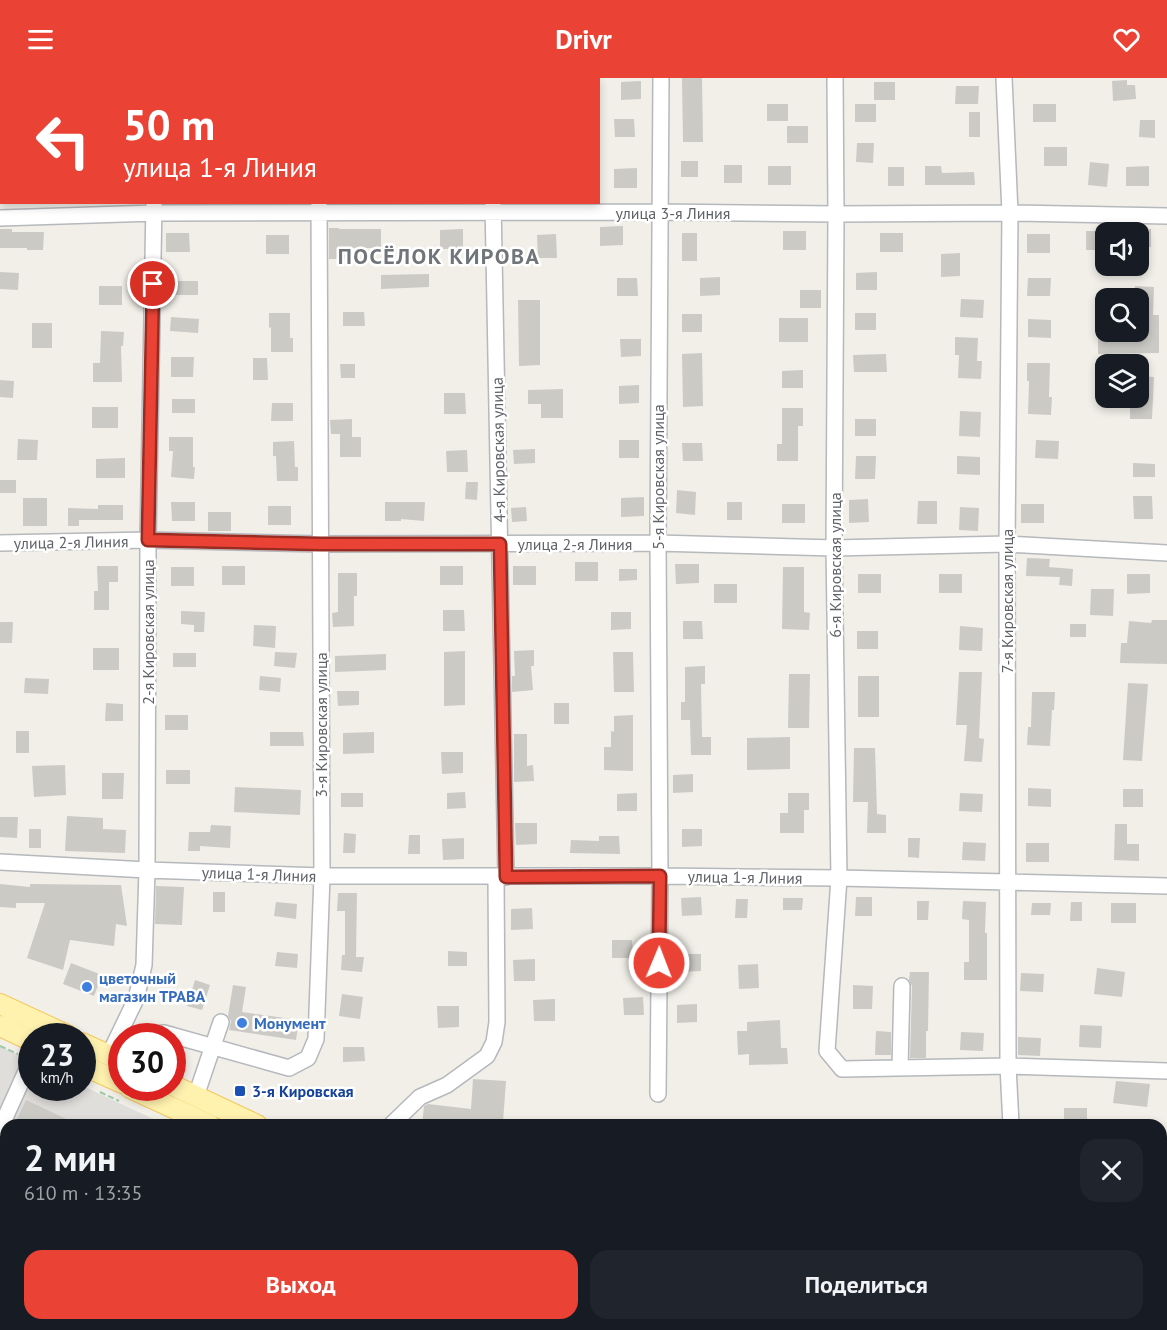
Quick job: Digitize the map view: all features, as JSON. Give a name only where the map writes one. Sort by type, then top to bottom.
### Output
[{"type":"main road","points":[[0,1004],[41,1023]]},
{"type":"main road","points":[[0,1032],[18,1044]]},
{"type":"main road","points":[[186,1091],[244,1119]]},
{"type":"main road","points":[[158,1101],[197,1119]]},
{"type":"street","name":"5-я Кировская улица","points":[[658,1094],[661,78]]},
{"type":"street","name":"6-я Кировская улица","points":[[835,78],[834,548],[839,878],[827,1051],[842,1069],[900,1068]]},
{"type":"street","name":"7-я Кировская улица","points":[[1004,78],[1010,213],[1006,544],[1008,1066],[1011,1119]]},
{"type":"street","name":"улица 3-я Линия","points":[[0,218],[154,208],[493,208],[660,212],[1167,216]]},
{"type":"street","name":"2-я Кировская улица","points":[[127,1023],[144,966],[154,208]]},
{"type":"street","name":"3-я Кировская улица","points":[[186,1039],[289,1068],[308,1058],[316,1039],[322,876],[319,208]]},
{"type":"street","name":"4-я Кировская улица","points":[[398,1119],[420,1097],[447,1085],[487,1056],[494,1042],[497,1022],[501,877],[500,544],[493,208]]},
{"type":"street","name":"улица 2-я Линия","points":[[0,543],[148,540],[321,544],[658,543],[834,548],[1006,544],[1167,553]]},
{"type":"street","name":"улица 1-я Линия","points":[[0,862],[322,876],[839,878],[1167,886]]},
{"type":"street","points":[[902,986],[900,1068],[1008,1066],[1167,1071]]},
{"type":"street","points":[[196,1096],[221,1022]]},
{"type":"street","points":[[4,1119],[18,1085]]},
{"type":"path","points":[[0,1032],[18,1044]]},
{"type":"shaded area","points":[[0,1046],[18,1055],[18,1101],[96,1101],[96,1092],[108,1098],[108,1101],[115,1101],[153,1119],[0,1119]]},
{"type":"building","points":[[682,78],[702,78],[703,142],[683,142]]},
{"type":"building","points":[[1127,80],[1127,85],[1135,85],[1136,99],[1113,101],[1112,81]]},
{"type":"building","points":[[641,81],[641,99],[621,100],[621,82]]},
{"type":"building","points":[[874,82],[895,82],[895,100],[874,100]]},
{"type":"building","points":[[956,86],[979,86],[978,104],[955,104]]},
{"type":"building","points":[[767,104],[788,104],[788,121],[767,121]]},
{"type":"building","points":[[855,104],[876,104],[876,122],[855,122]]},
{"type":"building","points":[[1033,104],[1056,104],[1056,122],[1033,122]]},
{"type":"building","points":[[969,112],[980,112],[980,137],[969,137]]},
{"type":"building","points":[[614,119],[634,119],[635,137],[615,137]]},
{"type":"building","points":[[1140,120],[1155,120],[1155,138],[1139,137]]},
{"type":"building","points":[[787,126],[808,126],[808,143],[787,143]]},
{"type":"building","points":[[857,143],[874,143],[873,163],[856,162]]},
{"type":"building","points":[[1044,147],[1067,147],[1067,166],[1044,166]]},
{"type":"building","points":[[681,161],[698,161],[698,177],[681,177]]},
{"type":"building","points":[[1090,162],[1109,164],[1107,187],[1088,185]]},
{"type":"building","points":[[724,165],[742,165],[742,183],[724,183]]},
{"type":"building","points":[[768,166],[791,166],[791,185],[768,185]]},
{"type":"building","points":[[925,166],[941,166],[942,173],[974,172],[975,185],[925,185]]},
{"type":"building","points":[[1149,166],[1149,186],[1126,186],[1126,167]]},
{"type":"building","points":[[888,167],[904,167],[904,186],[888,186]]},
{"type":"building","points":[[637,168],[637,188],[614,188],[614,169]]},
{"type":"building","points":[[623,226],[623,245],[600,246],[600,227]]},
{"type":"building","points":[[329,228],[381,229],[381,248],[347,248],[347,259],[329,259]]},
{"type":"building","points":[[0,229],[12,229],[12,232],[44,232],[43,250],[0,248]]},
{"type":"building","points":[[463,229],[463,249],[440,249],[440,230]]},
{"type":"building","points":[[1149,229],[1151,229],[1151,247],[1149,247]]},
{"type":"building","points":[[783,231],[806,231],[806,250],[783,250]]},
{"type":"building","points":[[1086,231],[1095,231],[1095,250],[1086,250]]},
{"type":"building","points":[[166,233],[189,233],[190,252],[166,252]]},
{"type":"building","points":[[682,233],[697,233],[697,261],[682,261]]},
{"type":"building","points":[[880,233],[903,233],[903,252],[880,252]]},
{"type":"building","points":[[556,234],[557,258],[538,258],[537,235]]},
{"type":"building","points":[[1027,234],[1050,234],[1050,253],[1027,253]]},
{"type":"building","points":[[266,235],[289,235],[289,254],[266,254]]},
{"type":"building","points":[[960,253],[960,276],[941,277],[941,254]]},
{"type":"building","points":[[0,272],[19,273],[18,290],[0,289]]},
{"type":"building","points":[[877,272],[877,290],[856,290],[856,273]]},
{"type":"building","points":[[429,274],[429,287],[381,289],[381,275]]},
{"type":"building","points":[[720,277],[720,295],[700,296],[700,278]]},
{"type":"building","points":[[617,278],[637,278],[638,296],[617,296]]},
{"type":"building","points":[[1028,278],[1051,278],[1050,296],[1027,296]]},
{"type":"building","points":[[175,281],[198,281],[198,295],[175,295]]},
{"type":"building","points":[[99,286],[122,286],[122,305],[99,305]]},
{"type":"building","points":[[1135,286],[1154,287],[1153,315],[1159,315],[1159,353],[1098,354],[1098,342],[1149,342],[1149,288],[1135,288]]},
{"type":"building","points":[[800,290],[821,290],[821,308],[800,308]]},
{"type":"building","points":[[961,299],[984,300],[983,318],[960,317]]},
{"type":"building","points":[[518,300],[540,300],[540,365],[519,366]]},
{"type":"building","points":[[343,312],[364,312],[365,326],[343,326]]},
{"type":"building","points":[[269,313],[290,313],[290,338],[293,338],[293,352],[271,352]]},
{"type":"building","points":[[855,313],[876,313],[876,330],[855,330]]},
{"type":"building","points":[[682,314],[702,314],[702,332],[682,332]]},
{"type":"building","points":[[171,317],[199,319],[198,333],[170,331]]},
{"type":"building","points":[[779,318],[808,318],[808,342],[779,342]]},
{"type":"building","points":[[1028,319],[1051,320],[1051,338],[1028,337]]},
{"type":"building","points":[[32,323],[52,323],[52,348],[32,348]]},
{"type":"building","points":[[101,331],[124,332],[123,346],[121,346],[122,382],[93,382],[93,363],[100,363]]},
{"type":"building","points":[[955,337],[978,338],[977,361],[982,361],[981,379],[958,378],[959,355],[955,355]]},
{"type":"building","points":[[620,339],[641,339],[641,356],[621,357]]},
{"type":"building","points":[[702,353],[703,406],[683,407],[682,354]]},
{"type":"building","points":[[886,354],[887,372],[854,372],[853,355]]},
{"type":"building","points":[[171,357],[194,357],[193,377],[171,377]]},
{"type":"building","points":[[253,358],[267,358],[268,380],[253,380]]},
{"type":"building","points":[[1027,363],[1050,363],[1051,415],[1028,414]]},
{"type":"building","points":[[340,364],[355,364],[355,378],[341,378]]},
{"type":"building","points":[[803,370],[803,388],[782,388],[782,371]]},
{"type":"building","points":[[1149,377],[1154,377],[1152,419],[1130,419],[1130,408],[1149,408]]},
{"type":"building","points":[[0,380],[14,381],[13,398],[0,397]]},
{"type":"building","points":[[639,385],[639,403],[619,404],[619,386]]},
{"type":"building","points":[[563,389],[563,418],[541,418],[541,404],[528,404],[528,390]]},
{"type":"building","points":[[444,393],[465,393],[466,414],[444,414]]},
{"type":"building","points":[[172,399],[195,399],[195,413],[172,413]]},
{"type":"building","points":[[272,403],[293,403],[293,421],[271,421]]},
{"type":"building","points":[[92,407],[118,407],[118,428],[92,428]]},
{"type":"building","points":[[782,408],[803,408],[803,426],[798,426],[798,461],[777,461],[777,444],[782,444]]},
{"type":"building","points":[[960,411],[981,412],[980,437],[959,436]]},
{"type":"building","points":[[352,419],[352,437],[361,437],[361,457],[340,457],[340,434],[331,434],[330,420]]},
{"type":"building","points":[[855,419],[876,419],[876,436],[855,436]]},
{"type":"building","points":[[169,437],[193,437],[194,479],[171,477],[173,451],[169,451]]},
{"type":"building","points":[[18,439],[38,440],[37,460],[17,460]]},
{"type":"building","points":[[619,440],[639,440],[639,458],[619,458]]},
{"type":"building","points":[[1036,440],[1059,441],[1058,459],[1035,458]]},
{"type":"building","points":[[294,441],[298,481],[277,481],[273,442]]},
{"type":"building","points":[[682,443],[702,443],[703,461],[683,461]]},
{"type":"building","points":[[535,449],[535,463],[514,464],[513,450]]},
{"type":"building","points":[[467,450],[468,472],[447,472],[446,451]]},
{"type":"building","points":[[856,456],[876,456],[875,479],[855,479]]},
{"type":"building","points":[[957,456],[980,457],[980,475],[957,474]]},
{"type":"building","points":[[125,458],[125,478],[96,478],[96,459]]},
{"type":"building","points":[[1133,463],[1155,464],[1155,477],[1133,477]]},
{"type":"building","points":[[0,480],[16,480],[16,493],[0,493]]},
{"type":"building","points":[[466,482],[478,482],[477,500],[465,499]]},
{"type":"building","points":[[677,490],[696,492],[695,515],[676,513]]},
{"type":"building","points":[[1133,496],[1152,496],[1153,519],[1134,519]]},
{"type":"building","points":[[644,497],[644,516],[621,517],[621,498]]},
{"type":"building","points":[[23,498],[47,498],[47,526],[23,526]]},
{"type":"building","points":[[868,499],[869,522],[849,523],[849,500]]},
{"type":"building","points":[[918,501],[937,501],[937,524],[917,524]]},
{"type":"building","points":[[171,502],[195,502],[195,521],[172,521]]},
{"type":"building","points":[[385,502],[425,502],[424,521],[401,519],[401,521],[385,521]]},
{"type":"building","points":[[727,502],[742,502],[742,520],[727,520]]},
{"type":"building","points":[[782,504],[805,504],[805,523],[782,523]]},
{"type":"building","points":[[1021,504],[1044,504],[1044,523],[1021,523]]},
{"type":"building","points":[[98,505],[123,505],[123,520],[79,520],[79,526],[68,526],[68,508],[98,509]]},
{"type":"building","points":[[268,506],[291,506],[291,525],[268,525]]},
{"type":"building","points":[[526,507],[527,521],[512,522],[511,508]]},
{"type":"building","points":[[960,507],[979,508],[978,531],[959,530]]},
{"type":"building","points":[[208,512],[231,512],[231,531],[208,531]]},
{"type":"building","points":[[1027,558],[1050,559],[1049,567],[1073,569],[1072,586],[1059,585],[1060,577],[1026,576]]},
{"type":"building","points":[[575,562],[598,562],[598,581],[575,581]]},
{"type":"building","points":[[675,564],[699,564],[699,583],[676,584]]},
{"type":"building","points":[[97,566],[118,566],[118,582],[109,582],[109,610],[94,610],[94,591],[98,591]]},
{"type":"building","points":[[222,566],[245,566],[245,585],[222,585]]},
{"type":"building","points":[[440,566],[463,566],[463,585],[440,585]]},
{"type":"building","points":[[513,566],[536,566],[536,585],[513,585]]},
{"type":"building","points":[[171,567],[194,567],[194,586],[171,586]]},
{"type":"building","points":[[783,567],[804,567],[804,612],[810,613],[809,630],[782,629]]},
{"type":"building","points":[[619,569],[637,569],[637,580],[619,581]]},
{"type":"building","points":[[338,573],[357,573],[354,626],[333,627],[332,613],[338,612]]},
{"type":"building","points":[[858,574],[881,574],[881,593],[858,593]]},
{"type":"building","points":[[939,574],[962,574],[962,593],[939,593]]},
{"type":"building","points":[[1127,574],[1150,574],[1150,593],[1127,594]]},
{"type":"building","points":[[714,584],[737,584],[737,603],[714,603]]},
{"type":"building","points":[[1091,589],[1114,589],[1113,616],[1090,615]]},
{"type":"building","points":[[443,610],[464,610],[465,631],[443,631]]},
{"type":"building","points":[[181,611],[205,612],[204,632],[194,632],[194,625],[181,624]]},
{"type":"building","points":[[611,612],[631,612],[631,629],[611,630]]},
{"type":"building","points":[[1152,620],[1167,620],[1167,664],[1120,663],[1121,643],[1127,643],[1129,621],[1151,623]]},
{"type":"building","points":[[683,621],[702,621],[703,639],[683,639]]},
{"type":"building","points":[[0,622],[13,622],[12,643],[0,643]]},
{"type":"building","points":[[1070,624],[1086,624],[1086,637],[1070,637]]},
{"type":"building","points":[[254,625],[276,626],[275,648],[253,646]]},
{"type":"building","points":[[960,626],[983,628],[982,651],[959,650]]},
{"type":"building","points":[[857,631],[878,631],[878,649],[857,649]]},
{"type":"building","points":[[93,648],[119,648],[119,670],[93,670]]},
{"type":"building","points":[[534,650],[534,666],[531,666],[533,690],[512,692],[512,676],[515,676],[514,651]]},
{"type":"building","points":[[465,651],[465,705],[444,706],[444,652]]},
{"type":"building","points":[[275,652],[297,653],[295,668],[274,666]]},
{"type":"building","points":[[613,652],[633,652],[634,692],[614,692]]},
{"type":"building","points":[[173,653],[196,653],[196,667],[173,667]]},
{"type":"building","points":[[386,654],[386,670],[335,672],[335,656]]},
{"type":"building","points":[[705,666],[705,684],[701,684],[702,737],[711,737],[711,755],[691,755],[690,720],[681,720],[681,702],[685,702],[685,667]]},
{"type":"building","points":[[959,672],[982,672],[979,738],[984,739],[982,762],[964,761],[967,725],[956,725]]},
{"type":"building","points":[[789,674],[810,674],[809,728],[788,728]]},
{"type":"building","points":[[260,676],[281,678],[280,692],[259,690]]},
{"type":"building","points":[[858,676],[879,676],[879,717],[858,717]]},
{"type":"building","points":[[25,678],[49,679],[48,694],[24,693]]},
{"type":"building","points":[[1128,683],[1148,684],[1142,761],[1123,760]]},
{"type":"building","points":[[337,691],[359,691],[359,705],[338,706]]},
{"type":"building","points":[[1032,692],[1055,692],[1050,746],[1027,745],[1028,727],[1031,727]]},
{"type":"building","points":[[106,703],[123,704],[123,721],[105,721]]},
{"type":"building","points":[[554,703],[569,703],[569,724],[554,724]]},
{"type":"building","points":[[165,715],[188,715],[188,730],[165,730]]},
{"type":"building","points":[[633,715],[633,771],[604,770],[604,747],[611,747],[614,716]]},
{"type":"building","points":[[16,731],[29,731],[29,753],[16,753]]},
{"type":"building","points":[[270,732],[303,732],[304,746],[270,746]]},
{"type":"building","points":[[374,732],[374,753],[343,754],[343,733]]},
{"type":"building","points":[[514,734],[527,734],[527,766],[533,765],[534,781],[514,782]]},
{"type":"building","points":[[790,737],[790,769],[747,770],[747,738]]},
{"type":"building","points":[[854,748],[875,748],[877,814],[886,815],[886,833],[867,833],[868,802],[853,802]]},
{"type":"building","points":[[441,752],[463,752],[463,773],[442,774]]},
{"type":"building","points":[[65,765],[66,795],[34,797],[32,766]]},
{"type":"building","points":[[166,770],[190,770],[190,784],[166,784]]},
{"type":"building","points":[[102,773],[124,773],[123,799],[102,799]]},
{"type":"building","points":[[693,774],[693,792],[673,793],[673,775]]},
{"type":"building","points":[[235,787],[301,790],[300,815],[234,812]]},
{"type":"building","points":[[1028,788],[1051,789],[1051,807],[1028,806]]},
{"type":"building","points":[[1123,789],[1143,789],[1143,807],[1123,807]]},
{"type":"building","points":[[465,792],[466,808],[447,809],[447,793]]},
{"type":"building","points":[[341,793],[363,793],[363,807],[341,807]]},
{"type":"building","points":[[637,793],[637,811],[617,811],[617,794]]},
{"type":"building","points":[[788,793],[809,793],[809,810],[804,810],[804,833],[780,833],[780,813],[788,813]]},
{"type":"building","points":[[960,793],[983,794],[982,812],[959,811]]},
{"type":"building","points":[[67,816],[103,818],[103,829],[126,830],[125,853],[65,851]]},
{"type":"building","points":[[0,817],[18,817],[17,838],[0,837]]},
{"type":"building","points":[[515,823],[537,823],[537,844],[516,845]]},
{"type":"building","points":[[1115,824],[1127,824],[1127,844],[1139,844],[1139,861],[1114,860]]},
{"type":"building","points":[[211,825],[231,826],[230,848],[200,846],[200,851],[188,851],[189,832],[210,832]]},
{"type":"building","points":[[29,829],[41,829],[41,848],[29,848]]},
{"type":"building","points":[[682,829],[702,829],[702,846],[682,847]]},
{"type":"building","points":[[344,833],[356,834],[355,853],[343,853]]},
{"type":"building","points":[[409,835],[420,835],[420,854],[408,854]]},
{"type":"building","points":[[599,836],[619,836],[620,854],[570,853],[571,840],[599,841]]},
{"type":"building","points":[[464,838],[464,859],[443,860],[442,839]]},
{"type":"building","points":[[908,838],[920,838],[919,858],[908,857]]},
{"type":"building","points":[[963,842],[986,843],[985,861],[962,860]]},
{"type":"building","points":[[1026,843],[1049,843],[1049,862],[1026,862]]},
{"type":"building","points":[[0,884],[30,887],[30,884],[121,885],[127,926],[116,924],[114,946],[70,940],[63,970],[27,958],[45,903],[16,903],[16,908],[0,907]]},
{"type":"building","points":[[156,886],[184,887],[182,925],[155,924]]},
{"type":"building","points":[[213,892],[225,892],[225,912],[213,912]]},
{"type":"building","points":[[338,893],[357,893],[356,957],[364,957],[362,972],[341,970],[342,955],[345,955],[345,911],[337,911]]},
{"type":"building","points":[[701,897],[702,915],[682,916],[681,898]]},
{"type":"building","points":[[856,897],[872,897],[872,916],[855,916]]},
{"type":"building","points":[[783,898],[803,898],[802,910],[783,910]]},
{"type":"building","points":[[736,899],[748,899],[747,918],[735,918]]},
{"type":"building","points":[[917,901],[929,901],[928,920],[917,920]]},
{"type":"building","points":[[963,901],[986,902],[987,980],[964,980],[964,962],[969,962],[969,920],[962,919]]},
{"type":"building","points":[[276,902],[297,904],[296,919],[274,916]]},
{"type":"building","points":[[1071,902],[1082,902],[1082,921],[1070,921]]},
{"type":"building","points":[[1032,903],[1051,903],[1050,915],[1031,915]]},
{"type":"building","points":[[1111,903],[1136,903],[1136,923],[1111,923]]},
{"type":"building","points":[[532,908],[533,929],[511,930],[511,909]]},
{"type":"building","points":[[612,940],[632,940],[633,958],[612,958]]},
{"type":"building","points":[[448,951],[467,952],[467,966],[448,966]]},
{"type":"building","points":[[277,952],[298,954],[297,968],[275,966]]},
{"type":"building","points":[[681,954],[701,954],[701,971],[681,972]]},
{"type":"building","points":[[535,959],[535,981],[514,981],[513,960]]},
{"type":"building","points":[[71,963],[102,975],[94,996],[63,984]]},
{"type":"building","points":[[758,964],[759,988],[739,989],[738,965]]},
{"type":"building","points":[[1097,968],[1125,972],[1122,997],[1094,994]]},
{"type":"building","points":[[910,972],[929,972],[926,1058],[910,1058],[912,986],[909,980]]},
{"type":"building","points":[[1021,973],[1044,974],[1043,992],[1020,991]]},
{"type":"building","points":[[195,980],[210,985],[202,1010],[187,1006]]},
{"type":"building","points":[[233,985],[246,987],[242,1012],[299,1020],[296,1040],[229,1030],[231,1021],[228,1016]]},
{"type":"building","points":[[853,985],[873,986],[872,1009],[853,1009]]},
{"type":"building","points":[[342,994],[363,997],[360,1019],[339,1016]]},
{"type":"building","points":[[643,997],[644,1015],[624,1015],[623,998]]},
{"type":"building","points":[[555,999],[555,1021],[534,1021],[533,1000]]},
{"type":"building","points":[[697,1004],[697,1022],[677,1023],[677,1005]]},
{"type":"building","points":[[437,1006],[459,1006],[459,1027],[438,1028]]},
{"type":"building","points":[[780,1020],[781,1048],[787,1048],[788,1064],[749,1065],[749,1054],[738,1055],[737,1031],[747,1031],[747,1022]]},
{"type":"building","points":[[1080,1025],[1102,1026],[1101,1048],[1079,1047]]},
{"type":"building","points":[[876,1031],[891,1032],[891,1055],[875,1055]]},
{"type":"building","points":[[961,1032],[984,1033],[983,1051],[960,1050]]},
{"type":"building","points":[[1018,1037],[1041,1038],[1040,1056],[1018,1055]]},
{"type":"building","points":[[343,1047],[364,1047],[365,1061],[343,1062]]},
{"type":"building","points":[[473,1079],[506,1081],[503,1119],[423,1119],[424,1106],[428,1104],[471,1109]]},
{"type":"building","points":[[1116,1081],[1150,1084],[1147,1107],[1113,1103]]},
{"type":"building","points":[[26,1101],[28,1101],[66,1119],[17,1119]]},
{"type":"building","points":[[1064,1108],[1087,1108],[1087,1119],[1064,1119]]},
{"type":"place","name":"цветочный магазин ТРАВА","points":[[87,987]]},
{"type":"place","name":"Монумент","points":[[242,1023]]},
{"type":"place","name":"3-я Кировская","points":[[240,1091]]},
{"type":"district","name":"ПОСЁЛОК КИРОВА","points":[[439,256]]},
{"type":"route","points":[[153,284],[148,540],[321,544],[500,544],[506,877],[660,876],[659,963]]}]
